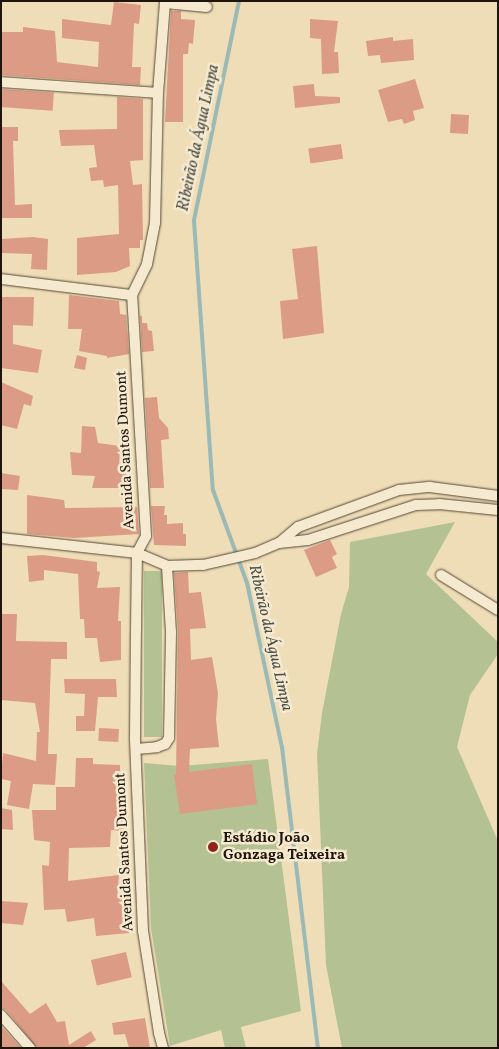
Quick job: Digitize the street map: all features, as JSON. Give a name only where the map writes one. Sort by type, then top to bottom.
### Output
[{"type":"street","points":[[165,2],[207,7]]},
{"type":"street","name":"Avenida Santos Dumont","points":[[163,1048],[142,931],[136,749],[137,553],[146,536],[132,295],[147,264],[155,223],[158,93],[165,2]]},
{"type":"street","points":[[1,82],[158,93]]},
{"type":"street","points":[[1,279],[132,295]]},
{"type":"street","points":[[279,543],[298,527],[399,490],[430,487],[498,496]]},
{"type":"street","points":[[1,538],[137,553],[167,566],[203,565],[255,553],[279,543],[308,540],[416,505],[439,504],[498,510]]},
{"type":"street","points":[[136,749],[157,747],[165,744],[169,738],[170,632],[167,566]]},
{"type":"street","points":[[441,575],[498,610]]},
{"type":"street","points":[[1,1015],[26,1045]]},
{"type":"green space","points":[[455,522],[426,574],[498,642],[498,654],[470,695],[457,747],[498,841],[498,1048],[342,1048],[326,965],[317,754],[322,713],[341,614],[349,587],[350,542]]},
{"type":"green space","points":[[144,571],[162,571],[162,737],[144,737]]},
{"type":"green space","name":"Estádio João Gonzaga Teixeira","points":[[268,759],[301,1011],[241,1027],[246,1048],[225,1048],[221,1030],[170,1046],[151,928],[144,763],[180,766]]},
{"type":"building","points":[[114,2],[141,5],[139,24],[134,23],[132,67],[141,67],[140,85],[1,75],[1,32],[23,32],[23,27],[55,31],[57,62],[98,67],[99,42],[62,38],[62,19],[111,25]]},
{"type":"building","points":[[171,11],[181,11],[181,19],[195,20],[193,44],[189,43],[188,54],[183,54],[183,122],[165,122]]},
{"type":"building","points":[[310,19],[338,21],[334,52],[338,52],[339,73],[322,74],[321,39],[310,38]]},
{"type":"building","points":[[393,37],[393,41],[413,39],[414,60],[381,63],[380,55],[368,56],[366,41]]},
{"type":"building","points":[[415,79],[424,108],[413,111],[415,120],[404,124],[402,119],[388,122],[378,90]]},
{"type":"building","points":[[314,84],[315,96],[340,97],[340,103],[295,108],[293,86]]},
{"type":"building","points":[[1,89],[54,93],[53,111],[1,107]]},
{"type":"building","points":[[117,97],[143,99],[143,160],[130,161],[133,185],[142,184],[143,240],[140,240],[140,248],[129,248],[130,266],[116,272],[77,275],[77,238],[119,234],[118,185],[104,187],[103,180],[91,181],[89,168],[97,167],[94,145],[61,146],[59,130],[117,129]]},
{"type":"building","points":[[451,114],[469,115],[468,134],[450,133]]},
{"type":"building","points":[[1,127],[18,127],[18,141],[13,141],[15,205],[32,204],[32,218],[1,218]]},
{"type":"building","points":[[341,144],[343,159],[310,163],[308,149]]},
{"type":"building","points":[[33,237],[48,239],[47,270],[31,269],[32,254],[1,253],[1,239]]},
{"type":"building","points":[[317,246],[324,333],[283,339],[280,301],[298,299],[292,249]]},
{"type":"building","points":[[69,295],[119,301],[120,314],[126,315],[129,354],[107,358],[107,356],[79,351],[82,329],[68,329]]},
{"type":"building","points":[[1,297],[34,297],[33,326],[13,325],[13,344],[42,350],[38,373],[1,368]]},
{"type":"building","points":[[140,316],[142,316],[142,323],[147,323],[148,330],[152,331],[154,351],[142,352]]},
{"type":"building","points":[[77,355],[87,358],[85,370],[74,368]]},
{"type":"building","points":[[1,382],[33,396],[31,406],[24,404],[17,429],[1,425]]},
{"type":"building","points":[[157,397],[159,418],[168,428],[169,439],[161,440],[164,488],[150,488],[145,398]]},
{"type":"building","points":[[82,426],[95,427],[98,443],[120,446],[119,468],[126,469],[128,488],[92,488],[95,476],[72,475],[70,452],[81,453]]},
{"type":"building","points":[[1,473],[20,476],[18,490],[1,489]]},
{"type":"building","points":[[27,495],[64,500],[65,508],[137,507],[139,534],[74,538],[27,534]]},
{"type":"building","points":[[151,506],[165,506],[164,515],[167,515],[167,524],[183,523],[183,534],[186,534],[186,546],[154,545]]},
{"type":"building","points":[[330,540],[337,554],[332,557],[337,568],[316,577],[304,550]]},
{"type":"building","points":[[43,555],[97,562],[97,571],[100,572],[97,588],[120,587],[118,621],[121,621],[121,660],[100,662],[97,638],[85,638],[84,619],[80,619],[78,574],[44,570],[44,580],[29,582],[27,556]]},
{"type":"building","points":[[188,572],[189,593],[201,592],[206,628],[190,629],[191,660],[212,657],[218,693],[216,719],[219,747],[190,749],[189,772],[252,764],[257,804],[180,814],[174,775],[176,774],[178,632],[174,573]]},
{"type":"building","points":[[1,614],[17,614],[16,641],[67,642],[67,659],[51,659],[48,754],[57,754],[55,785],[33,784],[29,809],[7,805],[11,781],[1,779],[3,753],[36,761],[37,732],[40,732],[35,703],[1,700]]},
{"type":"building","points":[[64,679],[116,679],[117,697],[98,697],[95,731],[76,731],[76,716],[84,716],[85,694],[65,693]]},
{"type":"building","points":[[99,728],[119,729],[118,742],[98,741]]},
{"type":"building","points":[[76,758],[93,758],[93,764],[120,765],[120,797],[123,797],[124,831],[111,830],[110,847],[69,848],[68,881],[119,875],[117,898],[124,897],[129,933],[96,936],[94,918],[67,922],[65,909],[44,910],[42,865],[49,866],[50,842],[34,840],[32,810],[56,810],[56,787],[75,787]]},
{"type":"building","points":[[1,808],[12,810],[13,830],[1,829]]},
{"type":"building","points":[[1,901],[28,903],[23,925],[1,923]]},
{"type":"building","points":[[126,952],[132,977],[97,985],[91,960]]},
{"type":"building","points":[[1,981],[30,1014],[46,1003],[57,1022],[65,1021],[69,1045],[91,1031],[96,1040],[83,1048],[37,1048],[6,1010],[1,1008]]},
{"type":"building","points":[[145,1018],[150,1048],[129,1048],[125,1034],[114,1035],[112,1023]]},
{"type":"building","points":[[1,1026],[21,1048],[1,1048]]},
{"type":"waterway","name":"Ribeirão da Água Limpa","points":[[239,1],[194,221],[213,490],[247,583],[282,747],[318,1048]]},
{"type":"place","name":"Estádio João Gonzaga Teixeira","points":[[213,847]]}]
